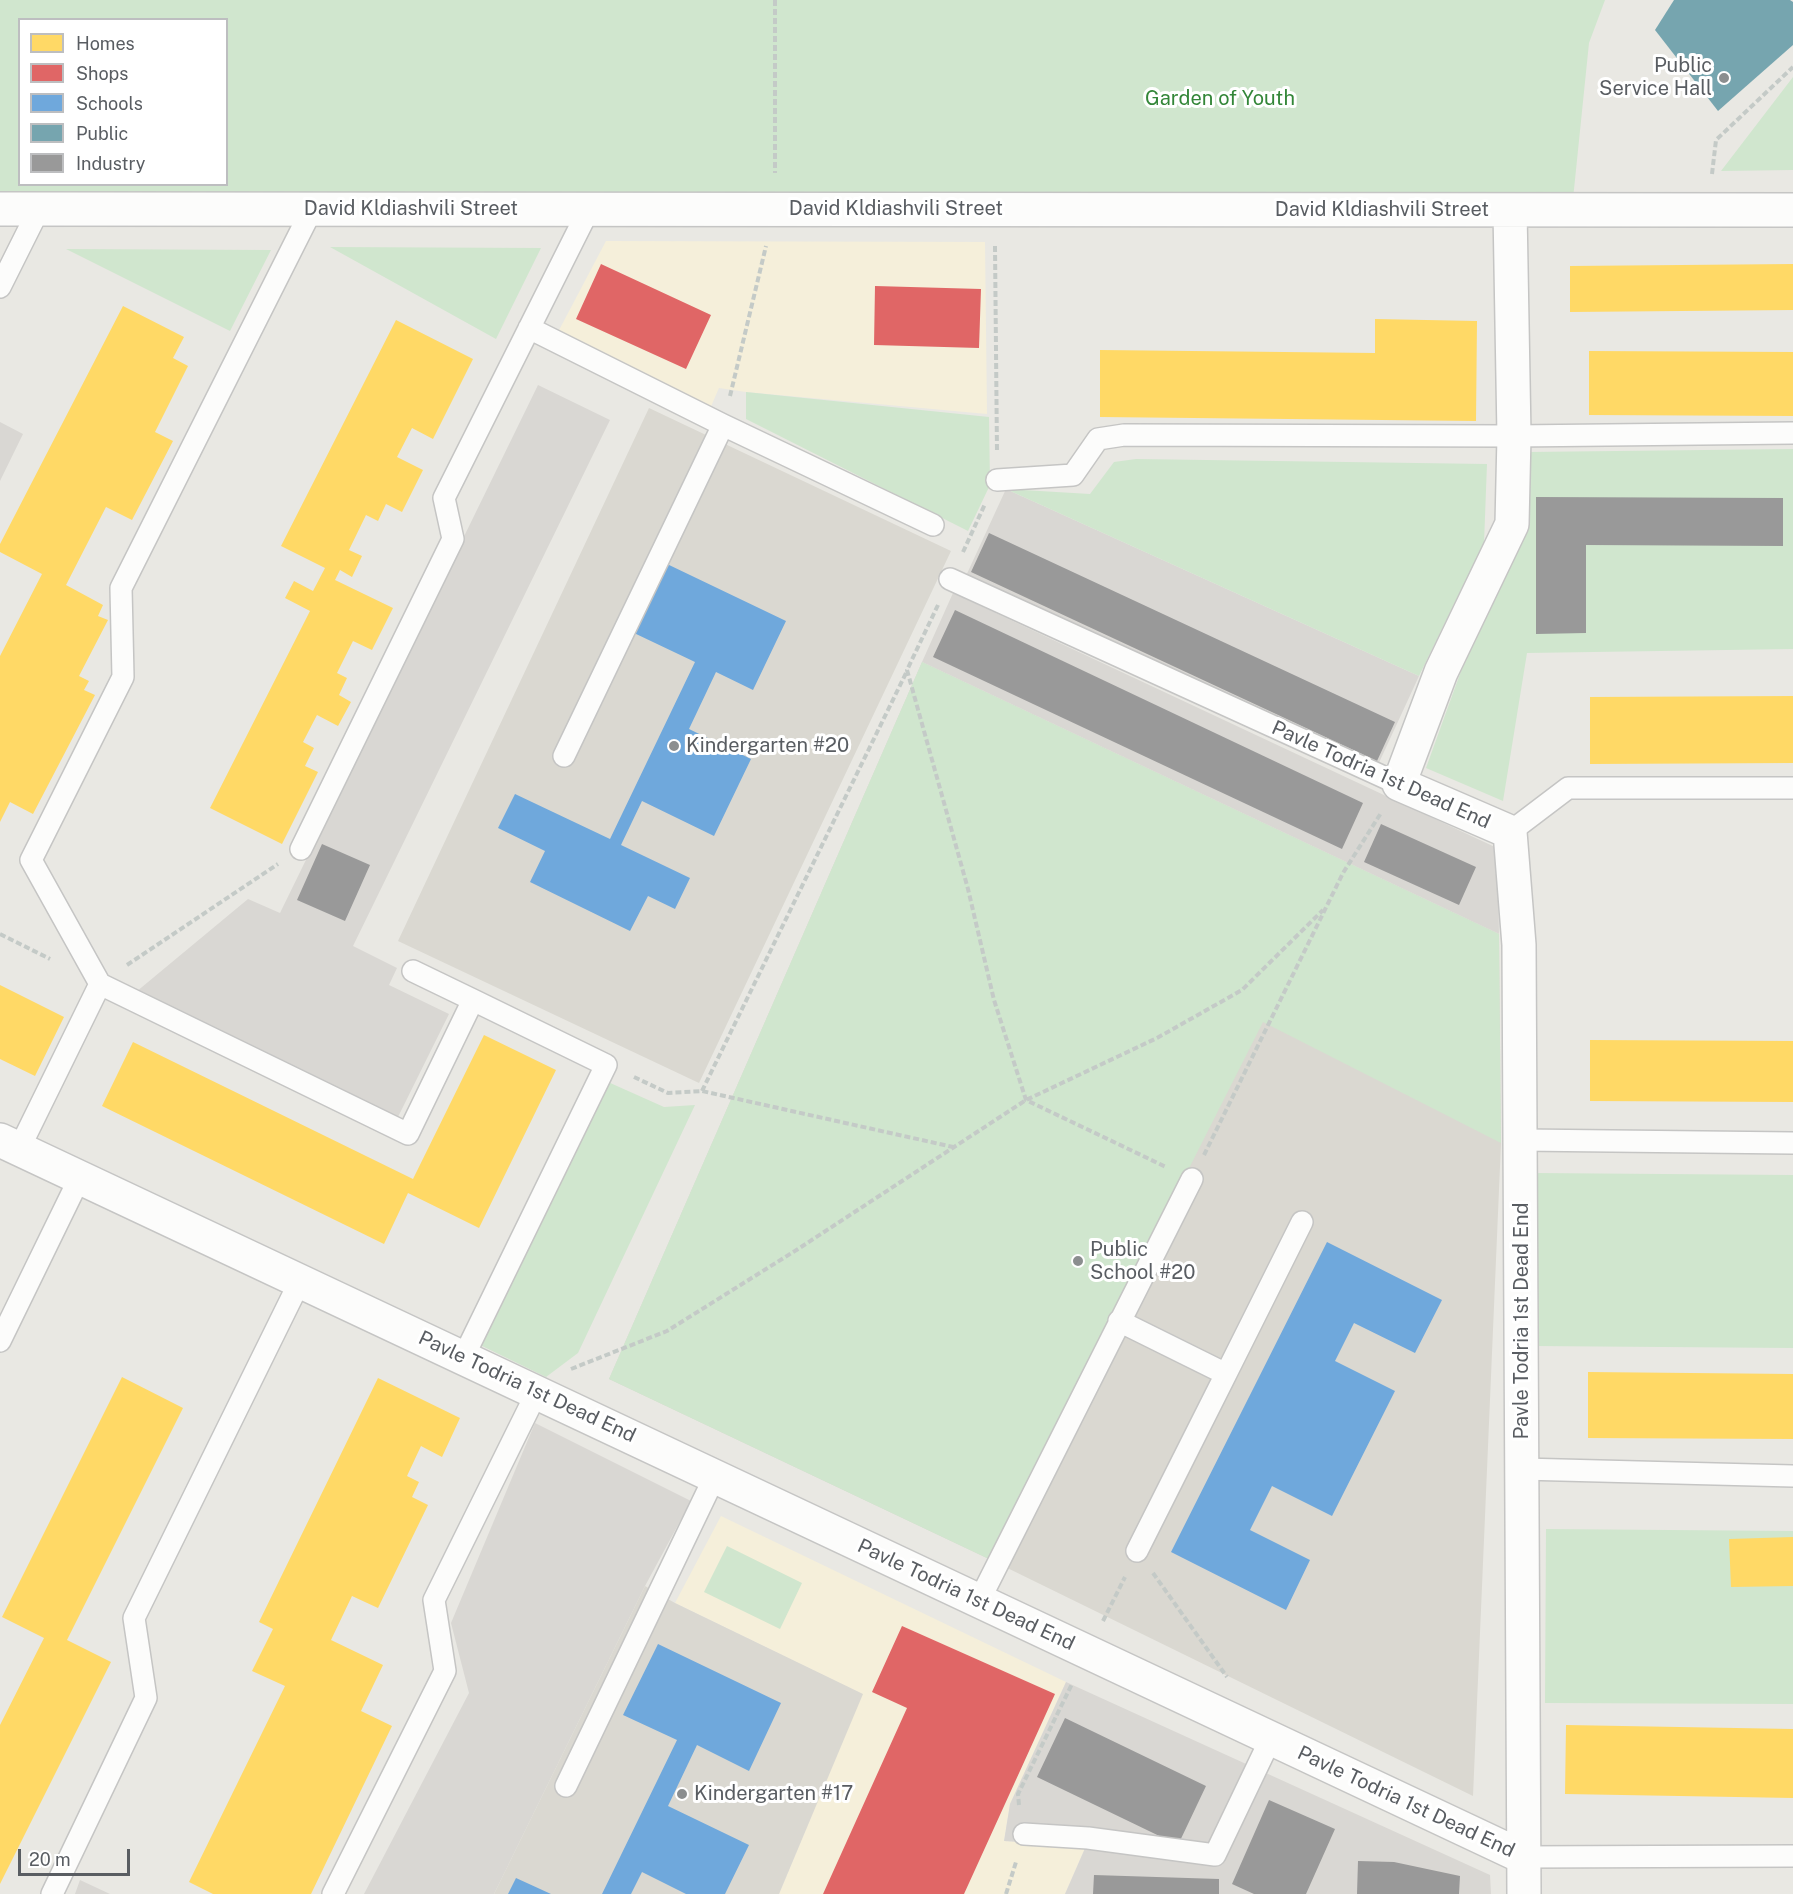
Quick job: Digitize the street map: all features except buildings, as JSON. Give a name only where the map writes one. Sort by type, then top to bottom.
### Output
[{"type":"street","name":"David Kldiashvili Street","points":[[0,209],[1793,210]]},
{"type":"street","points":[[1399,784],[1441,672],[1512,524],[1514,436],[1510,210]]},
{"type":"street","name":"Pavle Todria 1st Dead End","points":[[10,1144],[1523,1857],[1520,945],[1510,832],[1399,784]]},
{"type":"street","points":[[1523,1857],[1524,1894]]},
{"type":"lane","points":[[0,287],[39,209]]},
{"type":"lane","points":[[312,209],[122,588],[123,677],[31,860],[99,984],[408,1134],[473,1000]]},
{"type":"lane","points":[[301,849],[453,538],[444,498],[589,209]]},
{"type":"lane","points":[[529,328],[723,425],[933,525]]},
{"type":"lane","points":[[564,756],[723,425]]},
{"type":"lane","points":[[997,480],[1072,475],[1098,439],[1124,435],[1514,436],[1793,433]]},
{"type":"lane","name":"Pavle Todria 1st Dead End","points":[[950,579],[1399,784]]},
{"type":"lane","points":[[1510,832],[1568,788],[1793,788]]},
{"type":"lane","points":[[412,971],[606,1065],[464,1358]]},
{"type":"lane","points":[[10,1144],[99,984]]},
{"type":"lane","points":[[1521,1140],[1793,1143]]},
{"type":"lane","points":[[0,1341],[80,1177]]},
{"type":"lane","points":[[979,1600],[1192,1179]]},
{"type":"lane","points":[[1137,1551],[1302,1222]]},
{"type":"lane","points":[[52,1894],[146,1698],[134,1618],[300,1281]]},
{"type":"lane","points":[[1119,1321],[1226,1374]]},
{"type":"lane","points":[[333,1894],[445,1671],[434,1600],[537,1392]]},
{"type":"lane","points":[[1522,1469],[1793,1476]]},
{"type":"lane","points":[[566,1786],[715,1476]]},
{"type":"lane","points":[[1024,1834],[1088,1838],[1215,1855],[1271,1738]]},
{"type":"lane","points":[[1523,1857],[1793,1856]]},
{"type":"path","points":[[723,425],[775,209],[775,0]]},
{"type":"path","points":[[1709,210],[1716,140],[1793,68]]},
{"type":"path","points":[[702,1091],[908,670],[997,480],[994,209]]},
{"type":"path","points":[[908,670],[968,889],[994,1000],[1026,1100],[1192,1179],[1343,873],[1399,784]]},
{"type":"path","points":[[99,984],[301,849]]},
{"type":"path","points":[[537,1392],[572,1368],[667,1330],[798,1249],[1026,1100],[1157,1038],[1242,990],[1326,908]]},
{"type":"path","points":[[606,1065],[668,1093],[702,1091],[953,1147]]},
{"type":"path","points":[[1006,1894],[1024,1834],[1018,1794],[1137,1551],[1231,1682]]},
{"type":"shaded area","points":[[606,241],[985,242],[987,414],[719,388],[709,411],[557,334]]},
{"type":"shaded area","points":[[538,385],[610,420],[353,946],[397,968],[389,985],[449,1014],[397,1119],[136,992],[248,899],[280,913]]},
{"type":"shaded area","name":"Kindergarten #20","points":[[649,408],[951,551],[699,1083],[398,941]]},
{"type":"shaded area","points":[[0,422],[23,434],[0,481]]},
{"type":"shaded area","points":[[1006,489],[1419,676],[1377,767],[965,578]]},
{"type":"shaded area","points":[[953,593],[1497,848],[1499,934],[922,662]]},
{"type":"shaded area","name":"Public School #20","points":[[922,662],[1499,934],[1501,1143],[1473,1796],[991,1560],[609,1379]]},
{"type":"shaded area","points":[[535,1423],[691,1501],[645,1586],[494,1894],[364,1894],[469,1693],[451,1623]]},
{"type":"shaded area","points":[[721,1516],[1066,1682],[1010,1804],[1004,1841],[1086,1846],[1065,1894],[779,1894],[862,1694],[675,1603]]},
{"type":"shaded area","name":"Kindergarten #17","points":[[645,1586],[675,1603],[863,1694],[779,1894],[494,1894]]},
{"type":"shaded area","points":[[1066,1682],[1490,1875],[1491,1894],[1065,1894],[1086,1846],[1004,1841],[1010,1804]]},
{"type":"shaded area","points":[[80,1880],[110,1894],[75,1894]]},
{"type":"green space","name":"Garden of Youth","points":[[0,0],[1605,0],[1589,43],[1573,199],[0,196]]},
{"type":"green space","points":[[1793,77],[1793,170],[1721,171]]},
{"type":"green space","points":[[330,247],[541,248],[496,339]]},
{"type":"green space","points":[[66,249],[271,250],[230,331]]},
{"type":"green space","points":[[746,392],[989,417],[990,485],[968,531],[746,419]]},
{"type":"green space","points":[[1793,449],[1793,649],[1527,653],[1503,801],[1426,768],[1461,671],[1526,534],[1528,452]]},
{"type":"green space","points":[[1136,459],[1487,464],[1484,543],[1419,676],[1006,489],[1090,494],[1114,462]]},
{"type":"green space","name":"Public School #20","points":[[922,662],[1499,934],[1501,1143],[1263,1022],[991,1560],[609,1379]]},
{"type":"green space","points":[[608,1082],[664,1107],[695,1105],[578,1353],[546,1377],[480,1345]]},
{"type":"green space","points":[[1534,1173],[1793,1175],[1793,1348],[1533,1346]]},
{"type":"green space","points":[[1546,1529],[1793,1531],[1793,1704],[1545,1703]]},
{"type":"green space","points":[[727,1546],[802,1583],[780,1629],[704,1592]]},
{"type":"place","name":"Public Service Hall","points":[[1724,78]]},
{"type":"place","name":"Kindergarten #20","points":[[674,746]]},
{"type":"place","name":"Public School #20","points":[[1078,1261]]},
{"type":"place","name":"Kindergarten #17","points":[[682,1794]]}]
